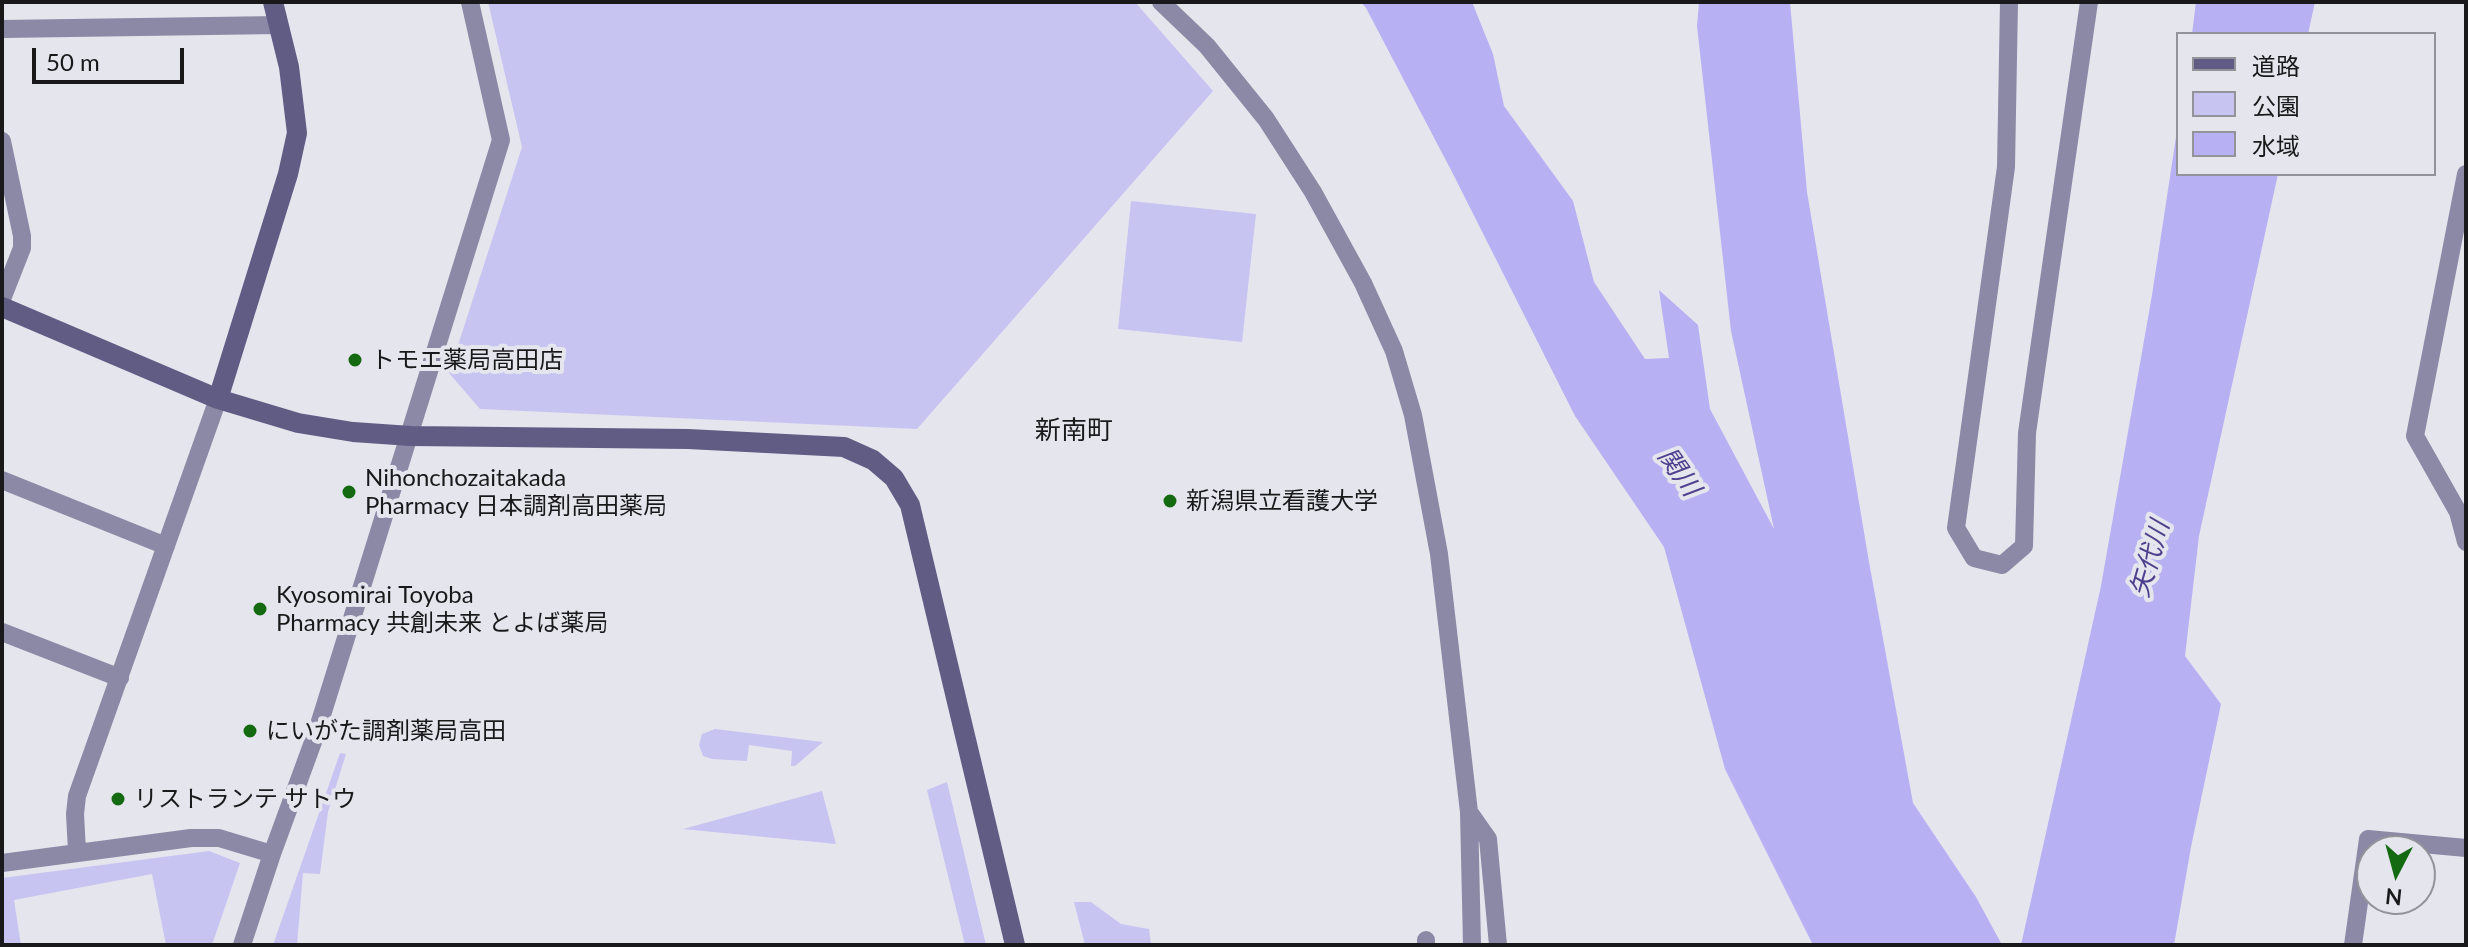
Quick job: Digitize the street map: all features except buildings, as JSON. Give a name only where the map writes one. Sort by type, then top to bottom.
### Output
[{"type":"street","points":[[77,851],[77,796],[218,399],[288,174],[297,133],[289,67],[273,2]]},
{"type":"street","points":[[242,945],[317,731],[501,140],[470,2]]},
{"type":"street","points":[[1161,2],[1207,46],[1266,119],[1321,205],[1363,283],[1394,351],[1413,415],[1439,554],[1469,812],[1472,945]]},
{"type":"street","points":[[2009,2],[2006,167],[1956,528],[1974,558],[2002,565],[2024,546],[2027,433],[2089,2]]},
{"type":"street","points":[[2,29],[279,25]]},
{"type":"street","points":[[2,141],[22,248],[2,299]]},
{"type":"street","points":[[2466,174],[2415,436],[2458,512],[2466,542]]},
{"type":"street","points":[[2,307],[218,399],[298,423],[353,432],[411,436],[688,439],[844,447],[873,460],[894,478],[910,505],[1015,945]]},
{"type":"street","points":[[2,480],[166,546]]},
{"type":"street","points":[[2,632],[120,678]]},
{"type":"street","points":[[1469,812],[1488,839],[1498,945]]},
{"type":"street","points":[[2,863],[191,838],[219,838],[272,854]]},
{"type":"street","points":[[2353,945],[2368,839],[2466,848]]},
{"type":"green space","points":[[488,2],[1135,2],[1213,91],[917,429],[480,409],[449,373],[522,147]]},
{"type":"green space","points":[[1131,201],[1256,214],[1242,342],[1118,329]]},
{"type":"green space","points":[[715,729],[823,742],[795,766],[791,766],[792,751],[749,745],[747,761],[712,759],[703,756],[699,745],[702,734]]},
{"type":"green space","points":[[340,753],[346,754],[328,812],[320,874],[303,873],[297,945],[273,945]]},
{"type":"green space","points":[[947,782],[986,945],[965,945],[927,790]]},
{"type":"green space","points":[[822,791],[836,844],[683,829]]},
{"type":"green space","points":[[209,851],[240,863],[212,945],[166,945],[152,874],[14,900],[21,945],[2,945],[2,878]]},
{"type":"green space","points":[[1074,902],[1091,902],[1121,924],[1149,929],[1151,945],[1085,945]]},
{"type":"water","name":"関川","points":[[1361,2],[1472,2],[1493,54],[1504,106],[1573,201],[1594,282],[1645,359],[1669,358],[1659,290],[1698,325],[1710,409],[1774,529],[1731,331],[1697,26],[1699,2],[1790,2],[1807,192],[1913,803],[1976,897],[2002,945],[1813,945],[1725,769],[1664,547],[1575,416],[1451,170]]},
{"type":"water","points":[[2196,2],[2315,2],[2308,32],[2192,32]]},
{"type":"water","name":"矢代川","points":[[2176,137],[2176,176],[2278,176],[2199,536],[2185,656],[2221,704],[2174,945],[2021,945],[2101,586]]},
{"type":"place","name":"トモエ薬局高田店","points":[[355,360]]},
{"type":"place","name":"Nihonchozaitakada Pharmacy 日本調剤高田薬局","points":[[349,492]]},
{"type":"place","name":"新潟県立看護大学","points":[[1170,501]]},
{"type":"place","name":"Kyosomirai Toyoba Pharmacy 共創未来 とよば薬局","points":[[260,609]]},
{"type":"place","name":"にいがた調剤薬局高田","points":[[250,731]]},
{"type":"place","name":"リストランテ サトウ","points":[[118,799]]},
{"type":"district","name":"新南町","points":[[1074,431]]}]
